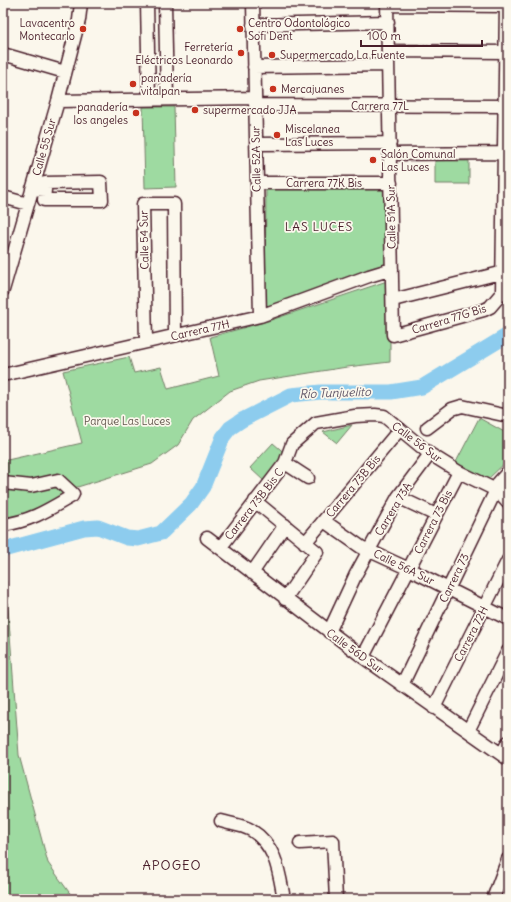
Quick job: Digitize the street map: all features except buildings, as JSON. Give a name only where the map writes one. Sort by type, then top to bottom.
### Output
[{"type":"street","name":"Calle 55 Sur","points":[[3,290],[58,101],[81,3]]},
{"type":"street","points":[[147,3],[149,99]]},
{"type":"street","points":[[165,3],[167,99]]},
{"type":"street","name":"Calle 52A Sur","points":[[253,3],[260,316]]},
{"type":"street","points":[[387,4],[431,5],[506,10]]},
{"type":"street","name":"Calle 51A Sur","points":[[387,4],[394,335]]},
{"type":"street","name":"Carrera 77G Bis","points":[[394,335],[490,307],[502,293],[506,271],[506,10]]},
{"type":"street","points":[[253,25],[388,22]]},
{"type":"street","points":[[388,51],[505,52]]},
{"type":"street","points":[[3,54],[65,72]]},
{"type":"street","points":[[254,67],[388,65]]},
{"type":"street","name":"Carrera 77L","points":[[58,101],[167,99],[389,106],[506,112]]},
{"type":"street","points":[[256,144],[506,153]]},
{"type":"street","points":[[101,182],[102,200],[44,200],[45,190],[45,183],[101,182]]},
{"type":"street","name":"Carrera 77K Bis","points":[[257,182],[391,183]]},
{"type":"street","points":[[32,190],[45,190]]},
{"type":"street","points":[[3,197],[28,204]]},
{"type":"street","name":"Calle 54 Sur","points":[[146,342],[143,204],[174,204],[175,336]]},
{"type":"street","name":"Carrera 77H","points":[[3,376],[260,316],[368,276],[392,269]]},
{"type":"street","points":[[393,300],[506,271]]},
{"type":"street","points":[[427,428],[452,409],[462,406],[508,416]]},
{"type":"street","name":"Calle 56 Sur","points":[[316,423],[355,416],[384,416],[430,454],[459,472],[496,490],[508,503]]},
{"type":"street","name":"Carrera 73B Bis C","points":[[220,548],[285,463],[292,444],[316,423]]},
{"type":"street","name":"Carrera 73B Bis","points":[[305,542],[400,429]]},
{"type":"street","name":"Carrera 73A","points":[[329,632],[369,550],[398,497],[430,454]]},
{"type":"street","points":[[285,463],[308,478]]},
{"type":"street","name":"Carrera 73 Bis","points":[[363,657],[459,472]]},
{"type":"street","name":"Carrera 73","points":[[402,685],[496,490],[498,482],[508,472]]},
{"type":"street","points":[[3,483],[31,486],[58,480],[73,494],[44,512],[23,522],[3,525]]},
{"type":"street","points":[[398,497],[436,515]]},
{"type":"street","points":[[255,501],[317,552],[285,599]]},
{"type":"street","name":"Calle 56A Sur","points":[[324,521],[361,548],[369,550],[409,569],[508,619]]},
{"type":"street","points":[[252,573],[285,525]]},
{"type":"street","name":"Calle 56D Sur","points":[[207,538],[363,657],[505,757]]},
{"type":"street","name":"Carrera 72H","points":[[434,708],[508,560]]},
{"type":"street","points":[[468,731],[508,651]]},
{"type":"street","points":[[505,757],[508,742]]},
{"type":"street","points":[[221,821],[251,830],[267,843],[277,862],[284,899]]},
{"type":"street","points":[[300,842],[333,841],[336,899]]},
{"type":"street","points":[[493,899],[504,881],[508,859]]},
{"type":"green space","points":[[143,107],[174,107],[176,187],[145,188]]},
{"type":"green space","points":[[435,161],[469,161],[469,184],[435,184]]},
{"type":"green space","points":[[266,188],[388,188],[387,264],[265,309]]},
{"type":"green space","name":"Parque Las Luces","points":[[390,280],[390,362],[347,367],[259,381],[230,391],[193,420],[178,445],[152,464],[71,489],[32,514],[3,522],[3,461],[82,443],[63,371],[129,357],[134,373],[161,367],[168,389],[219,376],[210,337],[268,321]]},
{"type":"green space","points":[[479,418],[508,434],[508,460],[487,480],[455,464]]},
{"type":"green space","points":[[352,425],[337,443],[323,432]]},
{"type":"green space","points":[[273,443],[287,455],[264,481],[250,468]]},
{"type":"green space","points":[[3,581],[6,581],[19,755],[48,863],[74,899],[3,899]]},
{"type":"waterway","name":"Río Tunjuelito","points":[[3,550],[84,528],[98,527],[127,538],[138,539],[161,533],[191,504],[203,487],[223,437],[230,428],[242,420],[291,395],[321,392],[391,392],[422,387],[508,335]]},
{"type":"place","name":"Lavacentro Montecarlo","points":[[83,29]]},
{"type":"place","name":"Centro Odontológico Sofi Dent","points":[[240,29]]},
{"type":"place","name":"Ferretería Eléctricos Leonardo","points":[[241,53]]},
{"type":"place","name":"Supermercado La Fuente","points":[[272,55]]},
{"type":"place","name":"panadería vitalpan","points":[[133,84]]},
{"type":"place","name":"Mercajuanes","points":[[273,89]]},
{"type":"place","name":"supermercado JJA","points":[[195,110]]},
{"type":"place","name":"panadería los angeles","points":[[136,113]]},
{"type":"place","name":"Miscelanea Las Luces","points":[[277,135]]},
{"type":"place","name":"Salón Comunal Las Luces","points":[[373,160]]},
{"type":"district","name":"LAS LUCES","points":[[319,227]]},
{"type":"district","name":"APOGEO","points":[[172,865]]}]
